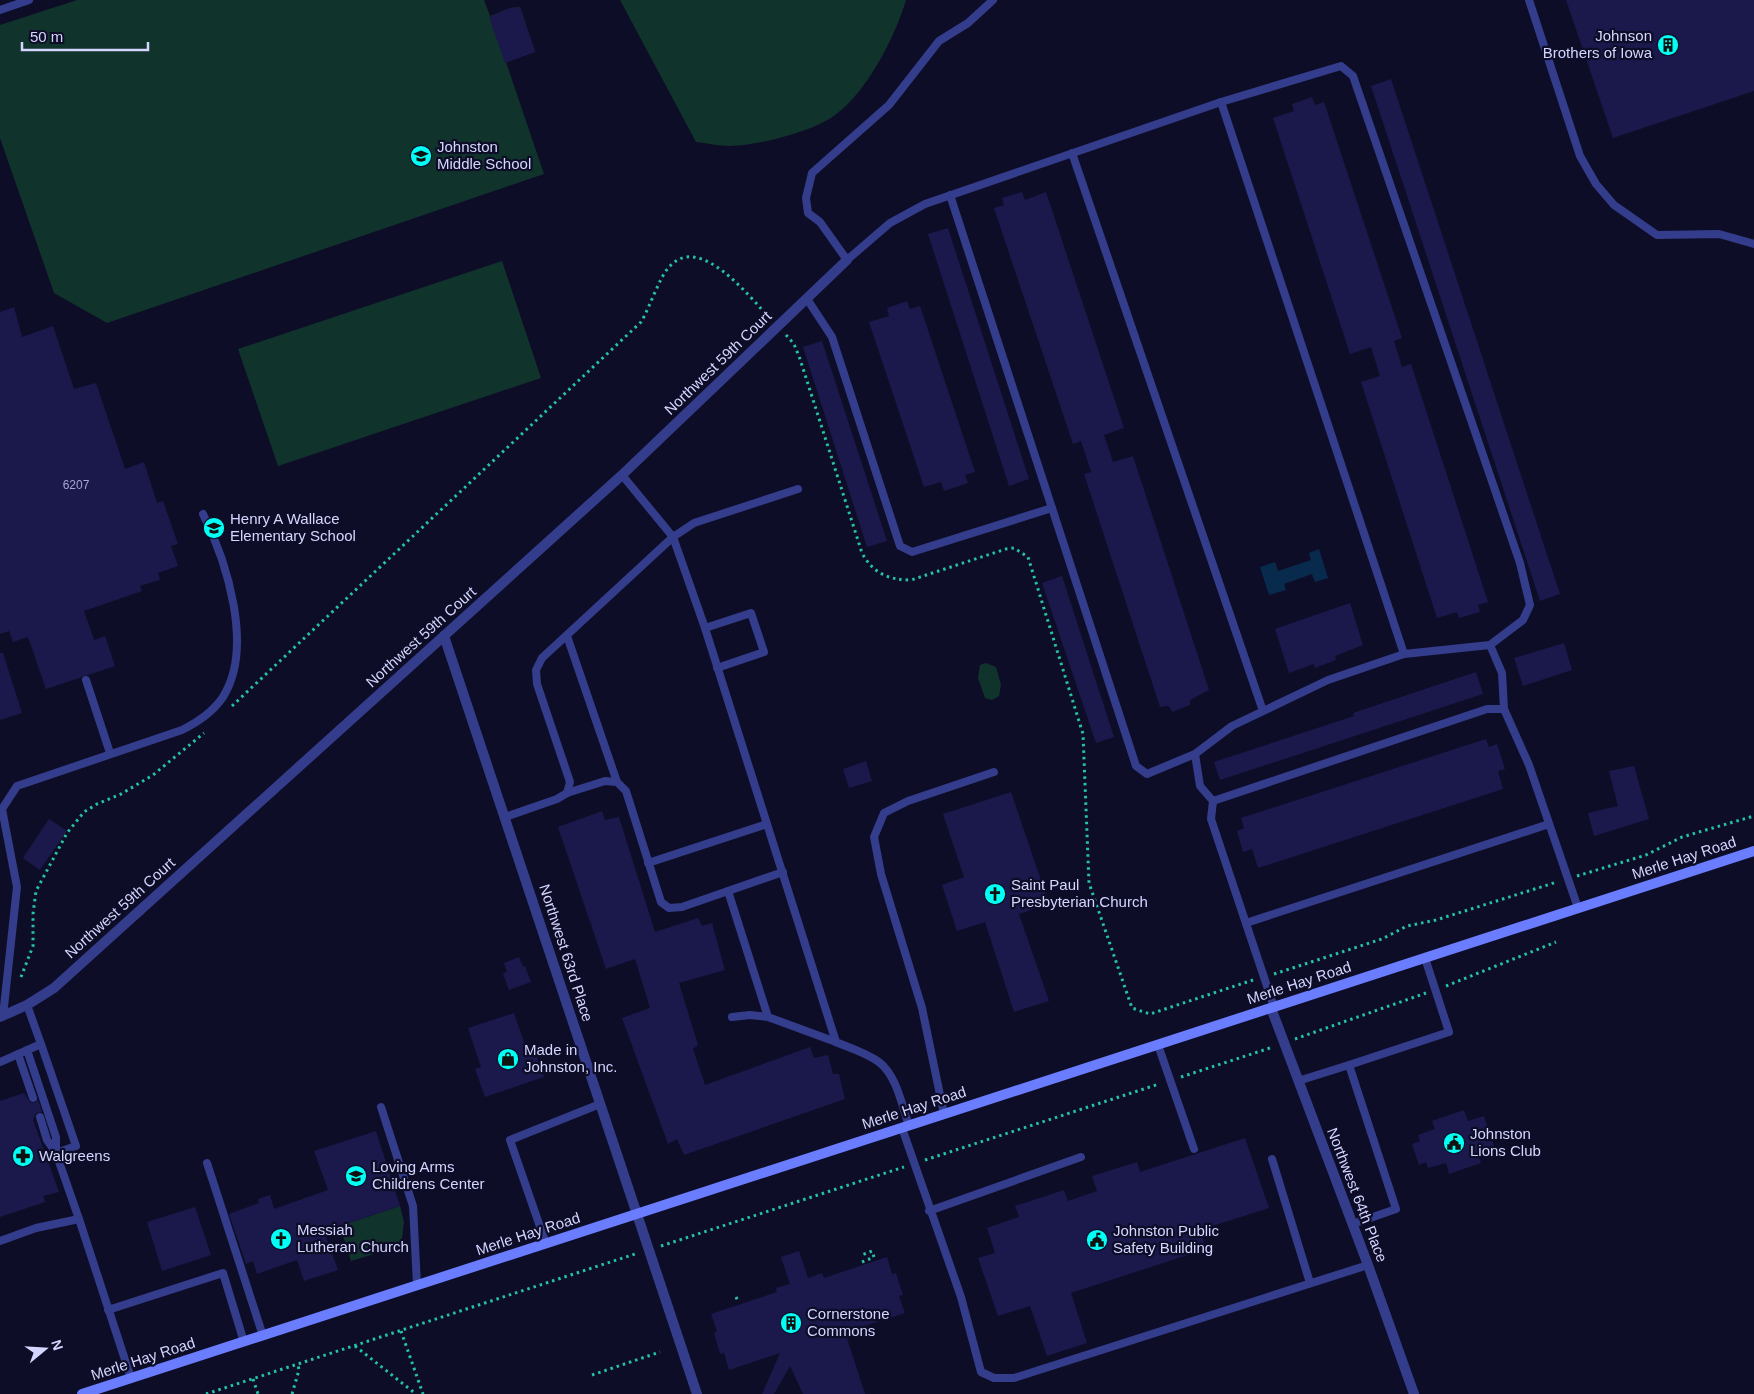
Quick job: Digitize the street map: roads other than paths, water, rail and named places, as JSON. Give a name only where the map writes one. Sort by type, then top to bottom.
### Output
[{"type":"main road","name":"Merle Hay Road","points":[[82,1394],[1754,851]]},
{"type":"street","name":"Northwest 59th Court","points":[[2,1017],[27,1005],[54,988],[622,475],[847,260]]},
{"type":"street","name":"Northwest 63rd Place","points":[[444,636],[697,1394]]},
{"type":"street","name":"Northwest 64th Place","points":[[1273,1007],[1284,1043],[1353,1224],[1414,1394]]},
{"type":"lane","points":[[0,10],[29,0]]},
{"type":"lane","points":[[950,195],[1136,766],[1147,774],[1195,754],[1232,726],[1263,711],[1328,680],[1404,654],[1490,646],[1522,620],[1530,605],[1520,563],[1353,76],[1340,66],[1221,102],[950,195],[925,204],[890,223],[847,260],[820,222],[806,213],[806,198],[812,173],[889,106],[939,41],[968,23],[993,0]]},
{"type":"lane","points":[[1528,0],[1580,156],[1596,184],[1614,205],[1657,235],[1719,234],[1754,244]]},
{"type":"lane","points":[[1221,102],[1404,654]]},
{"type":"lane","points":[[1072,153],[1263,711]]},
{"type":"lane","points":[[807,298],[832,337],[900,546],[912,552],[1052,508]]},
{"type":"lane","points":[[622,475],[673,537],[705,628],[836,1042]]},
{"type":"lane","points":[[567,793],[570,782],[537,684],[536,670],[542,658],[673,537],[694,524],[798,489]]},
{"type":"lane","points":[[2,1017],[17,887],[2,810],[17,786],[182,730],[202,720],[223,698],[232,677],[238,640],[234,606],[220,559],[203,514]]},
{"type":"lane","points":[[705,628],[751,614],[764,652],[717,668]]},
{"type":"lane","points":[[567,636],[617,782],[626,791],[661,902],[669,908],[682,906],[783,872]]},
{"type":"lane","points":[[1490,646],[1502,673],[1504,709],[1529,766],[1578,908]]},
{"type":"lane","points":[[86,680],[110,753]]},
{"type":"lane","points":[[1213,801],[1487,709],[1504,709]]},
{"type":"lane","points":[[1195,754],[1200,786],[1213,801],[1211,819],[1273,1007]]},
{"type":"lane","points":[[944,1114],[922,1008],[881,874],[874,837],[884,813],[908,801],[994,772]]},
{"type":"lane","points":[[505,817],[557,799],[567,793],[605,781],[617,782]]},
{"type":"lane","points":[[648,863],[767,824]]},
{"type":"lane","points":[[1246,924],[1549,824]]},
{"type":"lane","points":[[728,891],[768,1017]]},
{"type":"lane","points":[[1298,1081],[1449,1032],[1425,958]]},
{"type":"lane","points":[[0,968],[6,980]]},
{"type":"lane","points":[[27,1005],[76,1146],[56,1153]]},
{"type":"lane","points":[[732,1017],[750,1015],[768,1017],[836,1042],[879,1062],[887,1070],[894,1083],[914,1164],[929,1211],[961,1297],[981,1372],[994,1378],[1014,1378],[1368,1265]]},
{"type":"lane","points":[[0,1062],[41,1044]]},
{"type":"lane","points":[[1158,1044],[1194,1149]]},
{"type":"lane","points":[[28,1050],[56,1137],[56,1153]]},
{"type":"lane","points":[[18,1054],[33,1098]]},
{"type":"lane","points":[[1349,1065],[1396,1209],[1353,1224]]},
{"type":"lane","points":[[546,1244],[510,1140],[600,1104]]},
{"type":"lane","points":[[380,1107],[413,1206],[417,1286]]},
{"type":"lane","points":[[40,1118],[47,1140],[56,1153],[131,1378]]},
{"type":"lane","points":[[929,1211],[1081,1157]]},
{"type":"lane","points":[[1272,1159],[1310,1284]]},
{"type":"lane","points":[[207,1163],[263,1336]]},
{"type":"lane","points":[[0,1240],[36,1228],[79,1219]]},
{"type":"lane","points":[[108,1310],[223,1273],[244,1342]]},
{"type":"water","points":[[1319,549],[1328,578],[1315,582],[1312,574],[1284,584],[1286,590],[1269,595],[1260,567],[1275,562],[1278,571],[1311,560],[1309,553]]},
{"type":"place","name":"Johnson Brothers of Iowa","points":[[1668,45]]},
{"type":"place","name":"Johnston Middle School","points":[[421,156]]},
{"type":"place","name":"Henry A Wallace Elementary School","points":[[214,528]]},
{"type":"place","name":"Saint Paul Presbyterian Church","points":[[995,894]]},
{"type":"place","name":"Made in Johnston, Inc.","points":[[508,1059]]},
{"type":"place","name":"Johnston Lions Club","points":[[1454,1143]]},
{"type":"place","name":"Walgreens","points":[[23,1156]]},
{"type":"place","name":"Loving Arms Childrens Center","points":[[356,1176]]},
{"type":"place","name":"Messiah Lutheran Church","points":[[281,1239]]},
{"type":"place","name":"Johnston Public Safety Building","points":[[1097,1240]]},
{"type":"place","name":"Cornerstone Commons","points":[[791,1323]]}]
